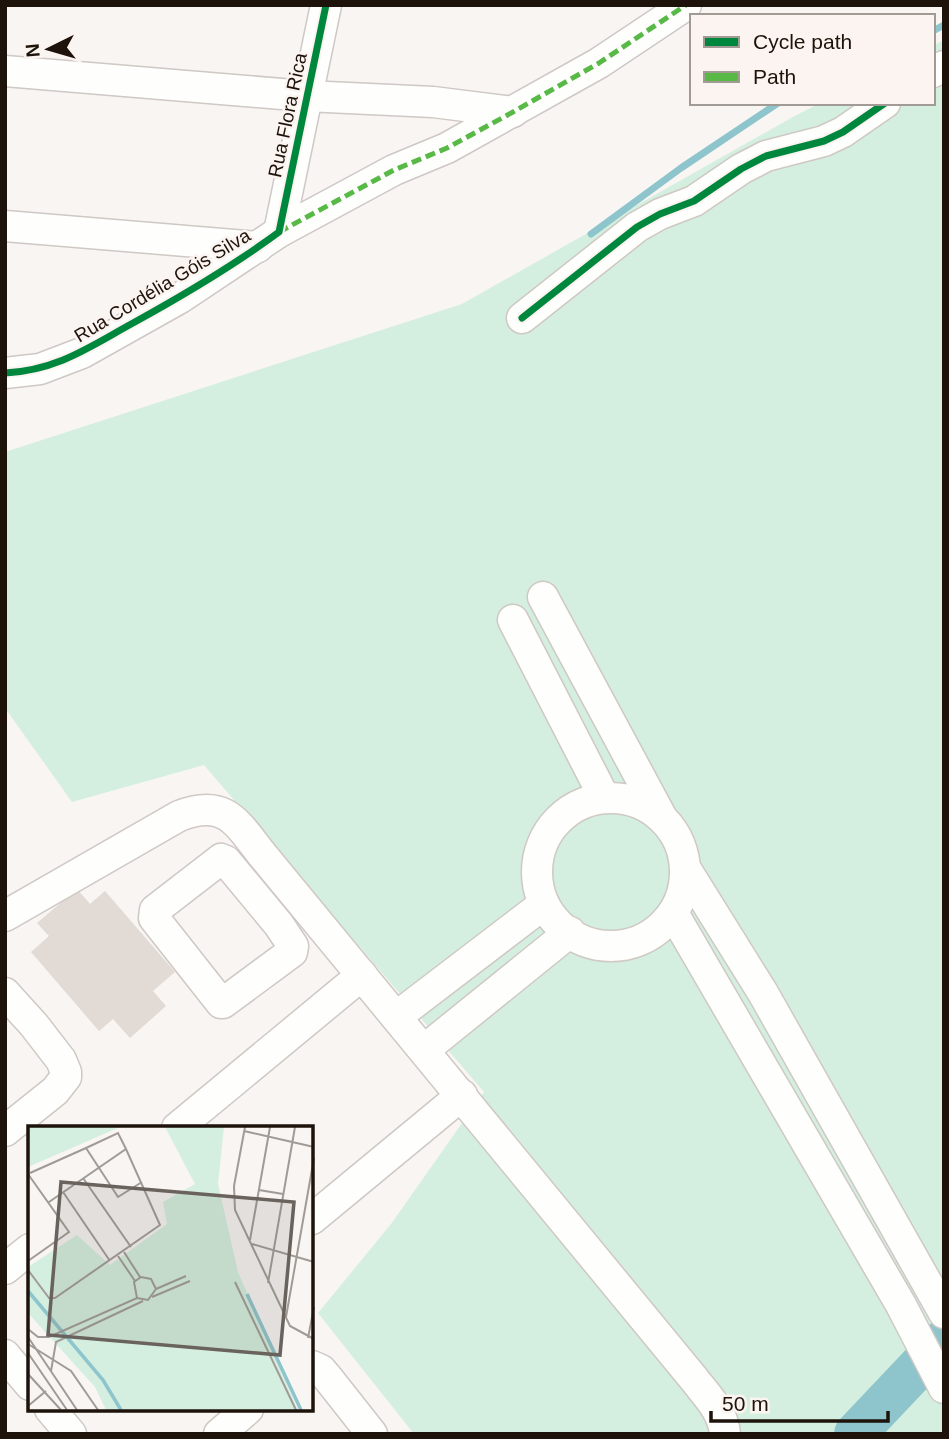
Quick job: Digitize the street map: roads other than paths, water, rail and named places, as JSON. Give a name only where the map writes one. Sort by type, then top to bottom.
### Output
[{"type":"street","name":"Rua Flora Rica","points":[[268,239],[306,96],[326,5]]},
{"type":"street","name":"Rua Cordélia Góis Silva","points":[[13,373],[40,369],[82,353],[180,298],[268,239],[394,170],[447,148],[599,64],[686,5]]},
{"type":"street","points":[[5,71],[306,96],[433,102],[513,112]]},
{"type":"street","points":[[522,318],[637,227],[660,214],[694,201],[741,169],[766,156],[824,141],[844,132],[881,105]]},
{"type":"street","points":[[5,226],[268,239]]},
{"type":"street","points":[[543,597],[661,816],[680,843],[687,871],[763,993],[938,1301]]},
{"type":"street","points":[[513,620],[604,797]]},
{"type":"street","points":[[661,816],[638,802],[604,797],[581,803],[562,816],[548,833],[541,848],[538,883],[544,904],[564,928],[577,937],[592,943],[613,946],[635,942],[665,923],[673,913],[681,896],[687,871]]},
{"type":"street","points":[[5,916],[179,816],[199,810],[215,809],[225,813],[462,1095],[712,1402],[723,1421],[725,1434]]},
{"type":"street","points":[[240,878],[265,858]]},
{"type":"street","points":[[219,860],[226,860],[279,925],[293,946],[292,953],[226,1003],[221,1003],[154,918],[154,914],[155,910],[219,860]]},
{"type":"street","points":[[396,1017],[544,904]]},
{"type":"street","points":[[279,925],[303,905]]},
{"type":"street","points":[[673,913],[901,1305],[939,1380]]},
{"type":"street","points":[[424,1050],[570,932]]},
{"type":"street","points":[[179,1126],[362,975]]},
{"type":"street","points":[[5,993],[61,1059],[66,1077],[55,1091],[5,1131]]},
{"type":"street","points":[[313,1218],[462,1095]]},
{"type":"street","points":[[851,1221],[881,1203]]},
{"type":"street","points":[[5,1269],[28,1251]]},
{"type":"street","points":[[5,1356],[28,1383]]},
{"type":"street","points":[[313,1366],[321,1370],[372,1434]]},
{"type":"street","points":[[219,1434],[246,1411]]},
{"type":"waterway","points":[[935,30],[944,25]]},
{"type":"waterway","points":[[591,234],[681,168],[775,105]]},
{"type":"waterway","points":[[855,1434],[944,1340]]}]
